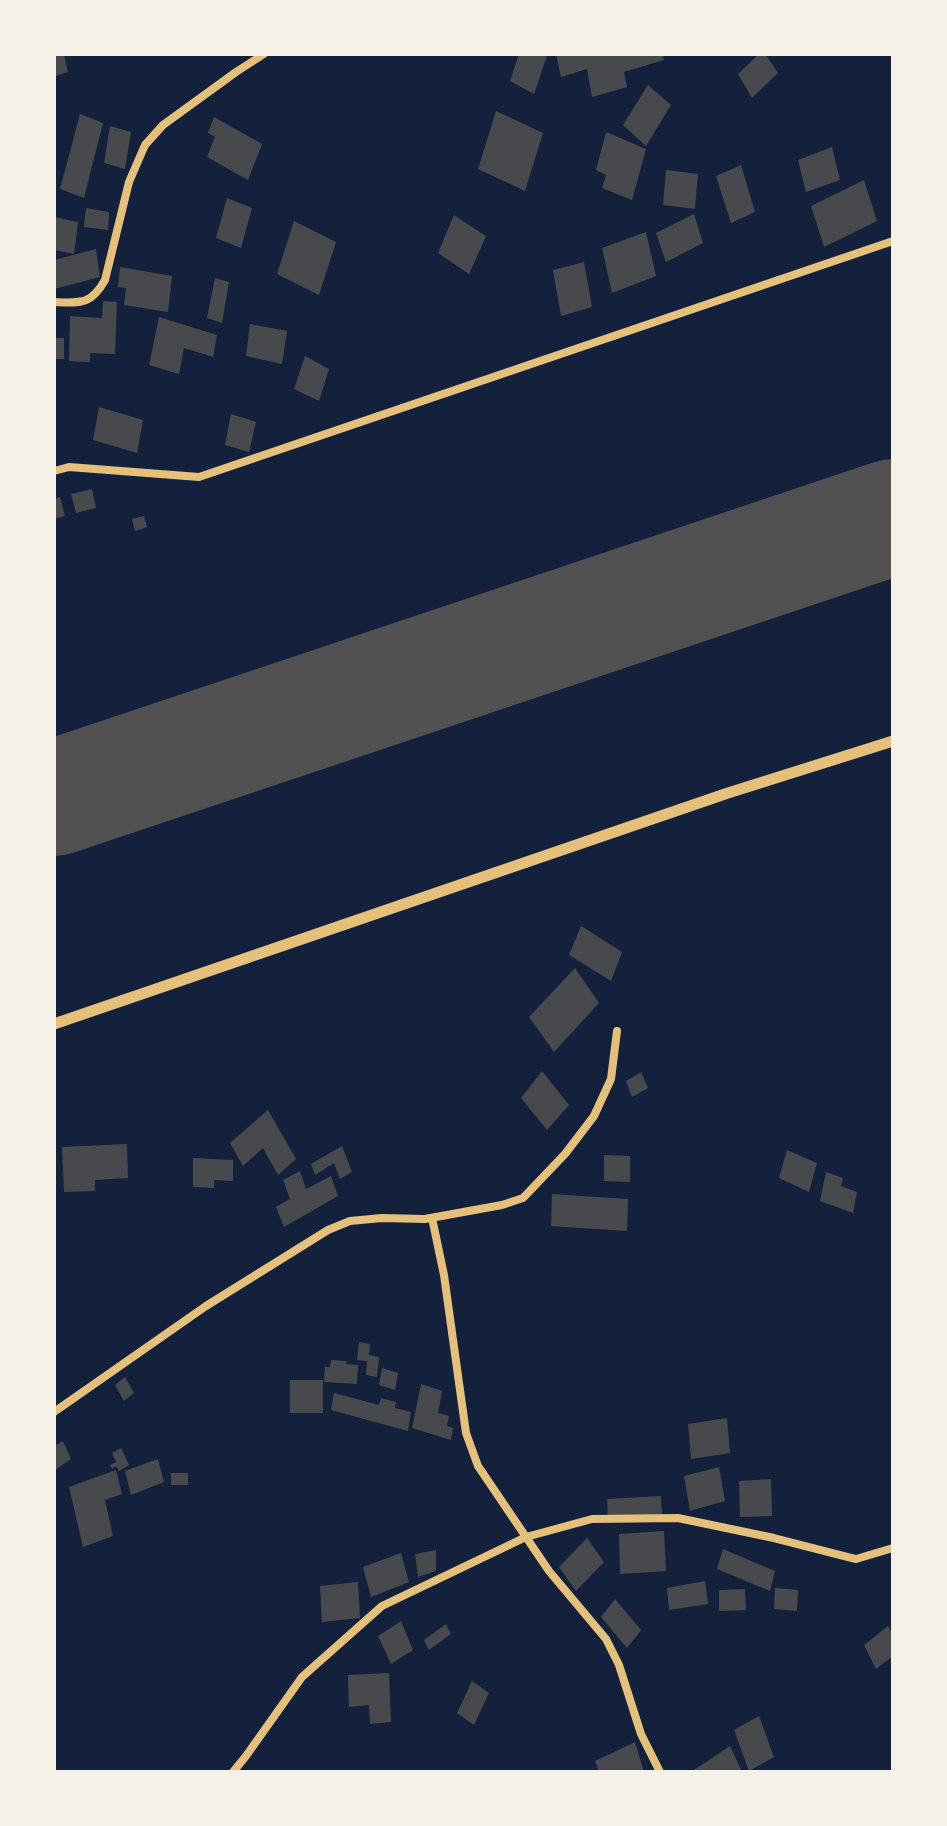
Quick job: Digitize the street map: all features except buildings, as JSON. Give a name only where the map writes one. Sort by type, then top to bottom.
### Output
[{"type":"street","points":[[54,302],[77,303],[91,299],[98,293],[105,280],[129,182],[145,145],[163,125],[264,54]]},
{"type":"street","points":[[54,471],[69,467],[199,477],[893,241]]},
{"type":"street","points":[[54,1024],[728,793],[893,741]]},
{"type":"street","points":[[54,1412],[206,1306],[328,1230],[350,1221],[432,1218],[523,1198],[565,1154],[594,1116],[611,1079],[617,1031]]},
{"type":"street","points":[[432,1218],[444,1275],[466,1433],[478,1466],[549,1571],[606,1639],[619,1665],[641,1734],[660,1772]]},
{"type":"street","points":[[233,1772],[302,1677],[382,1606],[526,1537],[592,1519],[678,1518],[856,1559],[893,1548]]},
{"type":"runway","points":[[54,798],[893,517]]}]
